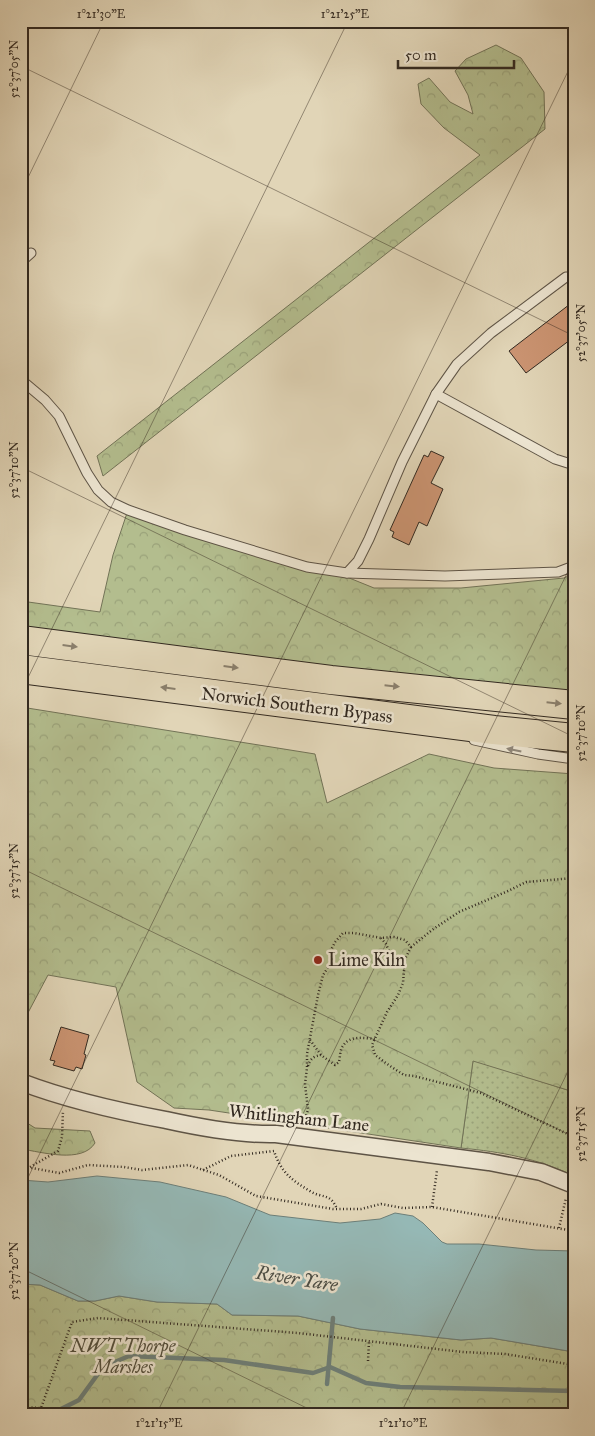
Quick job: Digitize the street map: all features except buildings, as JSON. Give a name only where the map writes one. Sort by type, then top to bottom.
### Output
[{"type":"highway","name":"Norwich Southern Bypass","points":[[21,640],[331,680],[574,705]]},
{"type":"highway","name":"Norwich Southern Bypass","points":[[21,669],[494,730],[574,738]]},
{"type":"street","name":"Whitlingham Lane","points":[[21,1082],[63,1097],[137,1115],[196,1126],[258,1135],[276,1134],[489,1162],[541,1172],[574,1185]]},
{"type":"lane","points":[[21,262],[31,253]]},
{"type":"lane","points":[[347,573],[358,561],[369,539],[402,462],[436,394],[457,364],[491,333],[566,277]]},
{"type":"lane","points":[[21,382],[46,400],[59,416],[87,473],[98,490],[111,502],[185,530],[307,567],[347,573],[445,576],[558,572],[574,566]]},
{"type":"lane","points":[[436,394],[555,459],[574,465]]},
{"type":"lane","points":[[382,716],[538,754],[574,758]]},
{"type":"path","points":[[574,878],[526,882],[459,912],[411,947],[405,959],[403,983],[372,1045],[375,1055],[404,1075],[481,1093],[574,1137]]},
{"type":"path","points":[[300,1137],[308,1110],[305,1084],[307,1054],[320,984],[329,966],[334,942],[343,933],[368,934],[381,938],[394,937],[405,940],[411,947]]},
{"type":"path","points":[[381,938],[391,956],[405,969]]},
{"type":"path","points":[[310,1040],[321,1055],[334,1064],[338,1062],[342,1046],[350,1040],[360,1037],[375,1039]]},
{"type":"path","points":[[307,1068],[311,1059],[321,1055]]},
{"type":"path","points":[[29,1168],[58,1150],[62,1137],[63,1097]]},
{"type":"path","points":[[204,1170],[231,1156],[274,1151],[278,1164],[287,1176],[311,1192],[324,1195],[334,1201],[337,1210]]},
{"type":"path","points":[[432,1207],[438,1156]]},
{"type":"path","points":[[21,1166],[59,1173],[88,1165],[142,1170],[188,1165],[219,1175],[256,1196],[337,1210],[361,1209],[381,1204],[404,1208],[432,1207],[574,1231]]},
{"type":"path","points":[[21,1407],[42,1408],[72,1322],[98,1318],[254,1329],[463,1352],[505,1354],[574,1365]]},
{"type":"path","points":[[368,1361],[370,1342]]},
{"type":"green space","points":[[496,45],[521,58],[544,92],[545,129],[103,476],[97,456],[480,155],[444,128],[421,104],[418,84],[429,78],[450,102],[473,114],[468,95],[455,71],[466,59]]},
{"type":"green space","points":[[128,510],[332,571],[374,588],[461,588],[564,578],[574,573],[574,699],[21,631],[21,601],[100,612],[113,555]]},
{"type":"green space","points":[[21,707],[315,754],[327,803],[429,754],[494,768],[574,774],[574,1092],[473,1061],[461,1148],[209,1110],[174,1108],[137,1082],[116,987],[48,975],[21,1026]]},
{"type":"green space","points":[[473,1060],[574,1092],[574,1176],[519,1157],[461,1148]]},
{"type":"green space","points":[[21,1119],[35,1128],[90,1131],[95,1143],[81,1153],[71,1155],[50,1154],[21,1149]]},
{"type":"green space","name":"NWT Thorpe Marshes","points":[[21,1284],[40,1285],[78,1301],[95,1301],[119,1296],[157,1302],[217,1304],[232,1315],[298,1316],[360,1329],[461,1340],[491,1338],[574,1352],[574,1415],[21,1415]]},
{"type":"water","name":"River Yare","points":[[97,1176],[160,1182],[226,1197],[270,1215],[340,1223],[380,1219],[395,1213],[413,1216],[442,1242],[447,1244],[479,1244],[536,1250],[574,1251],[574,1352],[491,1338],[461,1340],[360,1329],[298,1316],[232,1315],[217,1304],[157,1302],[119,1296],[95,1301],[78,1301],[40,1285],[21,1284],[21,1180],[48,1182]]},
{"type":"waterway","points":[[327,1384],[333,1318]]},
{"type":"waterway","points":[[49,1415],[79,1400],[103,1367],[129,1356],[224,1360],[313,1373],[330,1367],[366,1383],[400,1387],[574,1391]]},
{"type":"place","name":"Lime Kiln","points":[[318,960]]}]
